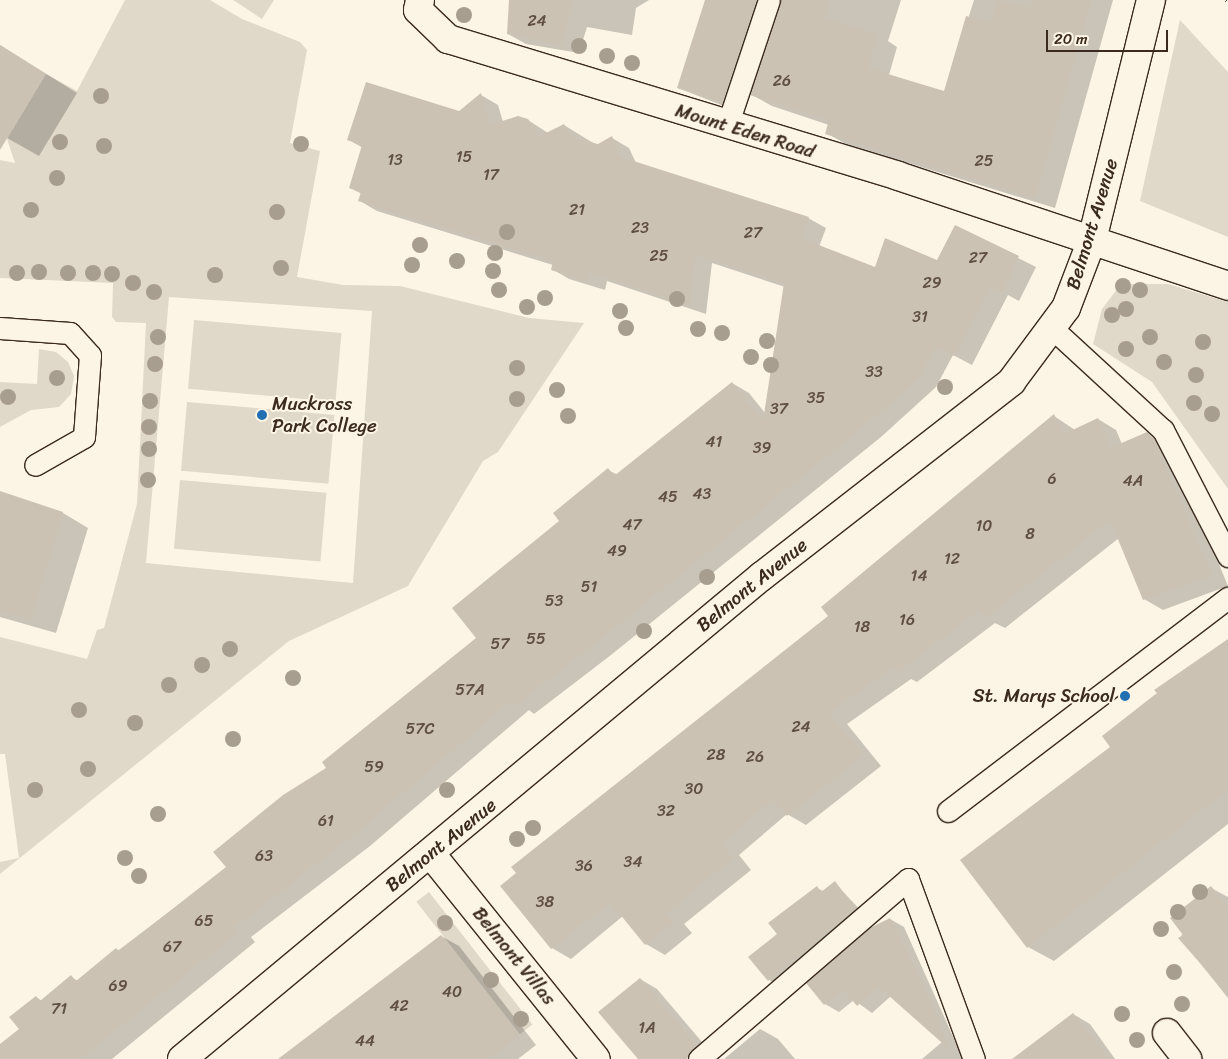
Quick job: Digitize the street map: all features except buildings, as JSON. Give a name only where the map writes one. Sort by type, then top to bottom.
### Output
[{"type":"street","name":"Mount Eden Road","points":[[420,0],[418,10],[448,39],[1092,240],[1228,286]]},
{"type":"street","name":"Belmont Avenue","points":[[182,1059],[431,854],[762,576],[1011,382],[1053,329],[1092,240],[1151,0]]},
{"type":"street","name":"Belmont Villas","points":[[431,854],[596,1059]]},
{"type":"street","points":[[1167,1033],[1187,1059]]},
{"type":"lane","points":[[727,126],[769,0]]},
{"type":"lane","points":[[0,328],[70,333],[90,355],[84,437],[35,465]]},
{"type":"lane","points":[[1053,329],[1163,430],[1228,556]]},
{"type":"lane","points":[[948,811],[1228,598]]},
{"type":"lane","points":[[700,1059],[908,879],[974,1059]]},
{"type":"shaded area","points":[[125,0],[210,0],[242,19],[300,42],[307,50],[290,143],[320,151],[297,277],[343,285],[400,286],[529,318],[584,323],[498,452],[483,461],[408,586],[289,641],[0,874],[0,862],[19,858],[5,754],[0,754],[0,637],[87,659],[97,630],[104,628],[137,504],[146,323],[116,322],[112,317],[113,283],[0,278],[0,160],[15,163],[7,139],[46,74],[77,91]],"holes":[[[169,297],[372,311],[353,583],[146,563]]]},
{"type":"shaded area","points":[[233,0],[274,0],[262,19]]},
{"type":"shaded area","points":[[1180,20],[1228,72],[1228,237],[1140,201]]},
{"type":"shaded area","points":[[1121,284],[1168,284],[1228,302],[1228,489],[1152,382],[1093,344],[1102,309]]},
{"type":"shaded area","points":[[194,320],[341,333],[335,402],[188,389]]},
{"type":"shaded area","points":[[39,349],[56,352],[68,362],[74,376],[71,394],[59,407],[31,410],[0,427],[0,382],[37,384]]},
{"type":"shaded area","points":[[187,402],[334,415],[328,484],[181,471]]},
{"type":"shaded area","points":[[180,480],[326,493],[320,562],[174,549]]},
{"type":"shaded area","points":[[429,892],[532,1024],[520,1034],[416,902]]},
{"type":"place","name":"Muckross Park College","points":[[262,415]]},
{"type":"place","name":"St. Marys School","points":[[1125,696]]}]
